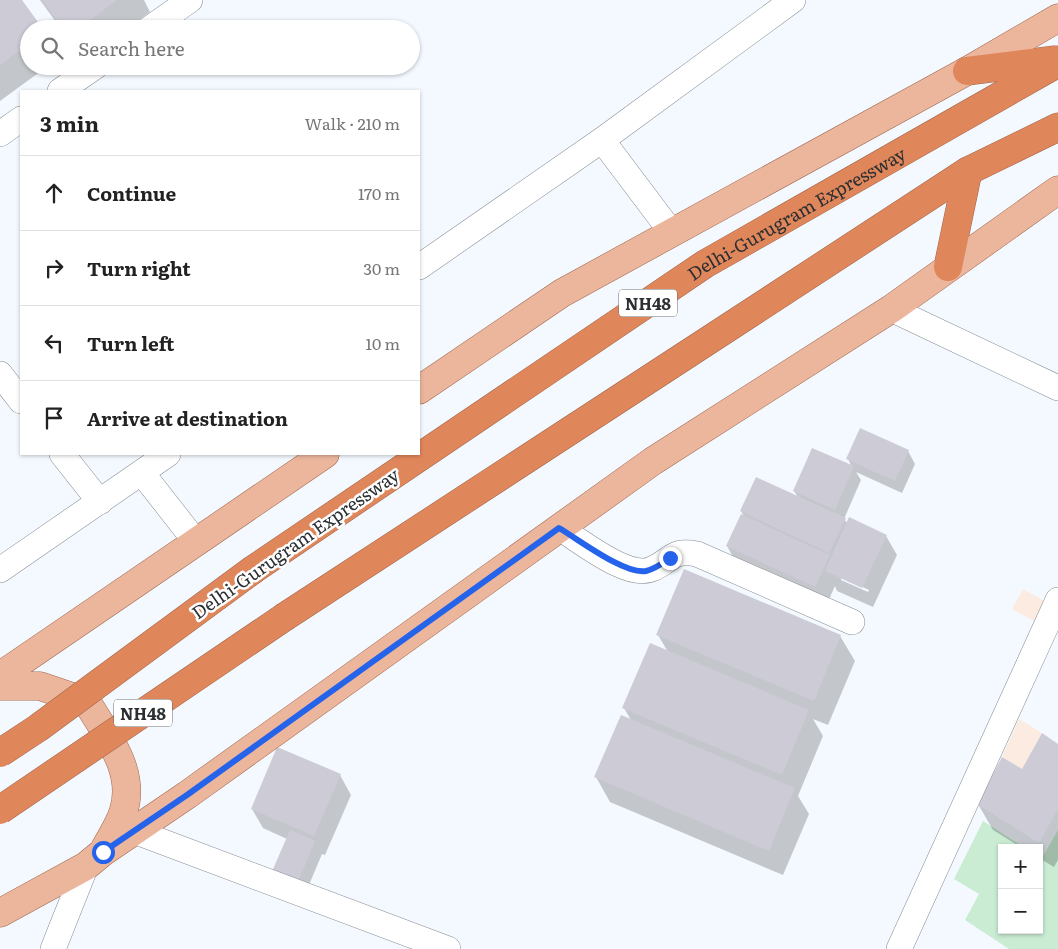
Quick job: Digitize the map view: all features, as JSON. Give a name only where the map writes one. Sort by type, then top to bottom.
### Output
[{"type":"highway","points":[[967,71],[1058,61]]},
{"type":"highway","name":"Delhi-Gurugram Expressway","points":[[0,753],[38,728],[254,569],[705,264],[1058,61]]},
{"type":"highway","name":"NH48","points":[[0,810],[286,616],[968,172],[1058,127]]},
{"type":"highway","points":[[948,267],[968,172]]},
{"type":"main road","points":[[420,389],[562,292],[967,71],[1058,18]]},
{"type":"main road","points":[[0,913],[94,859],[187,795],[652,461],[891,309],[1058,190]]},
{"type":"main road","points":[[0,676],[324,455]]},
{"type":"main road","points":[[0,686],[40,686],[87,702],[116,752],[125,771],[128,795],[123,815],[94,859]]},
{"type":"street","points":[[162,20],[190,0]]},
{"type":"street","points":[[420,266],[602,140],[793,0]]},
{"type":"street","points":[[61,90],[83,75]]},
{"type":"street","points":[[0,134],[20,120]]},
{"type":"street","points":[[602,140],[672,232]]},
{"type":"street","points":[[891,309],[1058,388]]},
{"type":"street","points":[[0,374],[20,400]]},
{"type":"street","points":[[63,455],[100,502]]},
{"type":"street","points":[[0,570],[167,455]]},
{"type":"street","points":[[142,473],[196,542]]},
{"type":"street","points":[[559,528],[618,564],[644,572],[677,553],[684,551],[698,554],[852,622]]},
{"type":"street","points":[[899,949],[1058,600]]},
{"type":"street","points":[[134,831],[448,949]]},
{"type":"street","points":[[53,949],[94,859]]},
{"type":"shaded area","points":[[1023,589],[1046,602],[1036,622],[1012,609]]},
{"type":"shaded area","points":[[1019,719],[1042,733],[1022,769],[1002,757]]},
{"type":"green space","points":[[983,821],[1019,844],[998,844],[998,934],[1043,934],[1043,856],[1058,830],[1058,949],[1009,949],[965,920],[979,894],[954,879]]},
{"type":"building","points":[[0,0],[22,0],[36,20],[20,20],[20,51],[0,65]]},
{"type":"building","points":[[42,0],[117,0],[90,20],[56,20]]},
{"type":"building","points":[[860,428],[909,450],[895,481],[846,459]]},
{"type":"building","points":[[812,448],[854,466],[835,510],[793,491]]},
{"type":"building","points":[[756,477],[846,518],[829,553],[740,511]]},
{"type":"building","points":[[741,514],[830,555],[815,587],[726,546]]},
{"type":"building","points":[[849,517],[887,535],[862,588],[825,571]]},
{"type":"building","points":[[684,569],[841,635],[814,701],[656,635]]},
{"type":"building","points":[[650,643],[809,710],[782,775],[622,708]]},
{"type":"building","points":[[621,715],[795,788],[769,851],[594,777]]},
{"type":"building","points":[[1042,733],[1058,744],[1058,809],[1039,843],[977,804],[1002,757],[1022,769]]},
{"type":"building","points":[[277,747],[341,774],[314,836],[251,809]]},
{"type":"building","points":[[290,830],[315,841],[296,887],[270,876]]},
{"type":"route","points":[[103,852],[187,795],[559,528],[618,564],[634,570],[644,572],[670,558]]}]
